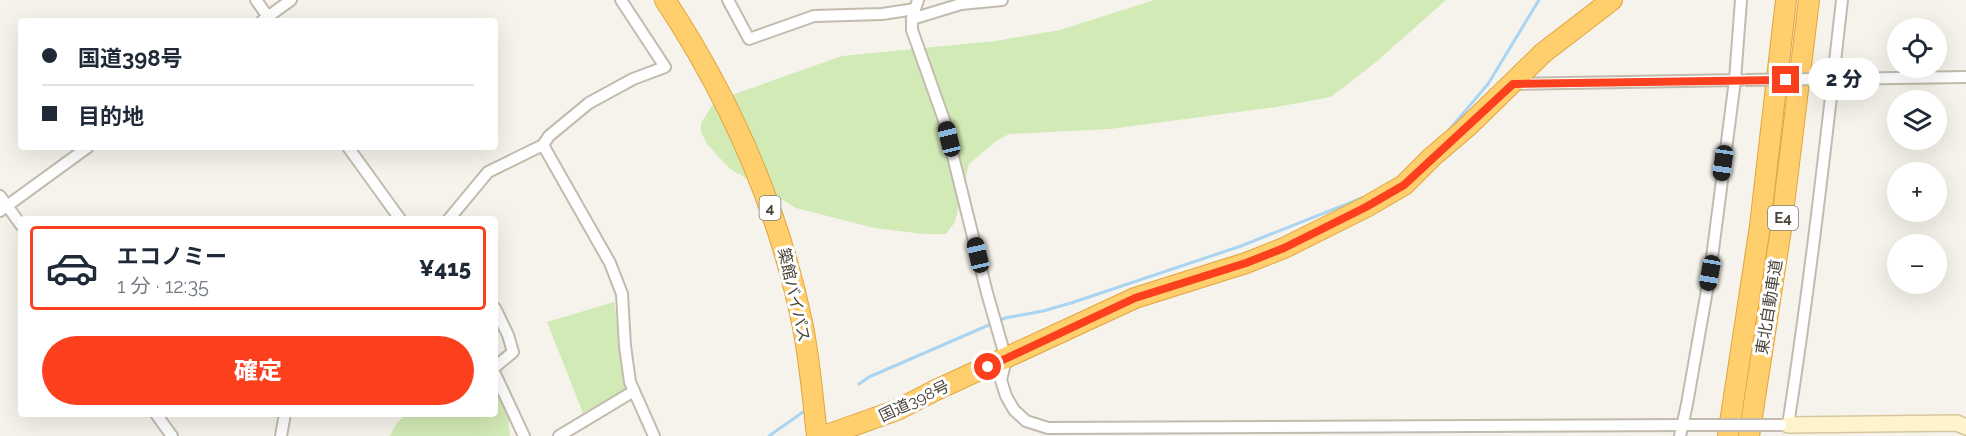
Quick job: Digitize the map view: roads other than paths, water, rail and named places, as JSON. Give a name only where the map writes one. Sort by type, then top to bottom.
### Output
[{"type":"highway","name":"築館バイパス","points":[[665,0],[721,92],[751,157],[767,199],[792,280],[803,327],[818,436]]},
{"type":"highway","name":"国道398号","points":[[824,436],[897,410],[1135,298],[1246,263],[1284,248],[1366,207],[1404,185],[1513,84],[1543,53],[1612,0]]},
{"type":"highway","name":"東北自動車道","points":[[1728,436],[1760,226],[1786,0]]},
{"type":"highway","name":"東北自動車道","points":[[1749,436],[1781,229],[1809,0]]},
{"type":"street","points":[[256,0],[266,18]]},
{"type":"street","points":[[269,18],[291,0]]},
{"type":"street","points":[[451,216],[488,172],[543,145],[549,136],[589,103],[633,80],[665,67],[621,0]]},
{"type":"street","points":[[728,0],[749,39],[814,16],[882,14],[1002,0]]},
{"type":"street","points":[[1683,429],[1740,80],[1741,0]]},
{"type":"street","points":[[1785,425],[1815,235],[1830,79],[1842,0]]},
{"type":"street","points":[[915,10],[912,30],[944,120],[1006,359],[1001,380],[1014,410],[1026,421],[1060,432],[1683,429],[1957,423],[1966,426]]},
{"type":"street","points":[[1513,84],[1966,77]]},
{"type":"street","points":[[543,145],[610,263],[622,294],[630,382],[654,436]]},
{"type":"street","points":[[4,209],[84,150]]},
{"type":"street","points":[[350,150],[398,216]]},
{"type":"street","points":[[0,196],[4,209],[18,222]]},
{"type":"street","points":[[498,314],[508,334],[513,352],[498,364]]},
{"type":"street","points":[[498,380],[524,436]]},
{"type":"street","points":[[559,436],[634,391]]},
{"type":"street","points":[[158,417],[172,436]]},
{"type":"street","points":[[281,436],[284,417]]},
{"type":"waterway","points":[[1449,130],[1488,84],[1539,0]]},
{"type":"waterway","points":[[859,384],[869,377],[1005,318],[1071,303],[1241,246],[1362,198]]},
{"type":"waterway","points":[[769,436],[803,412]]}]
